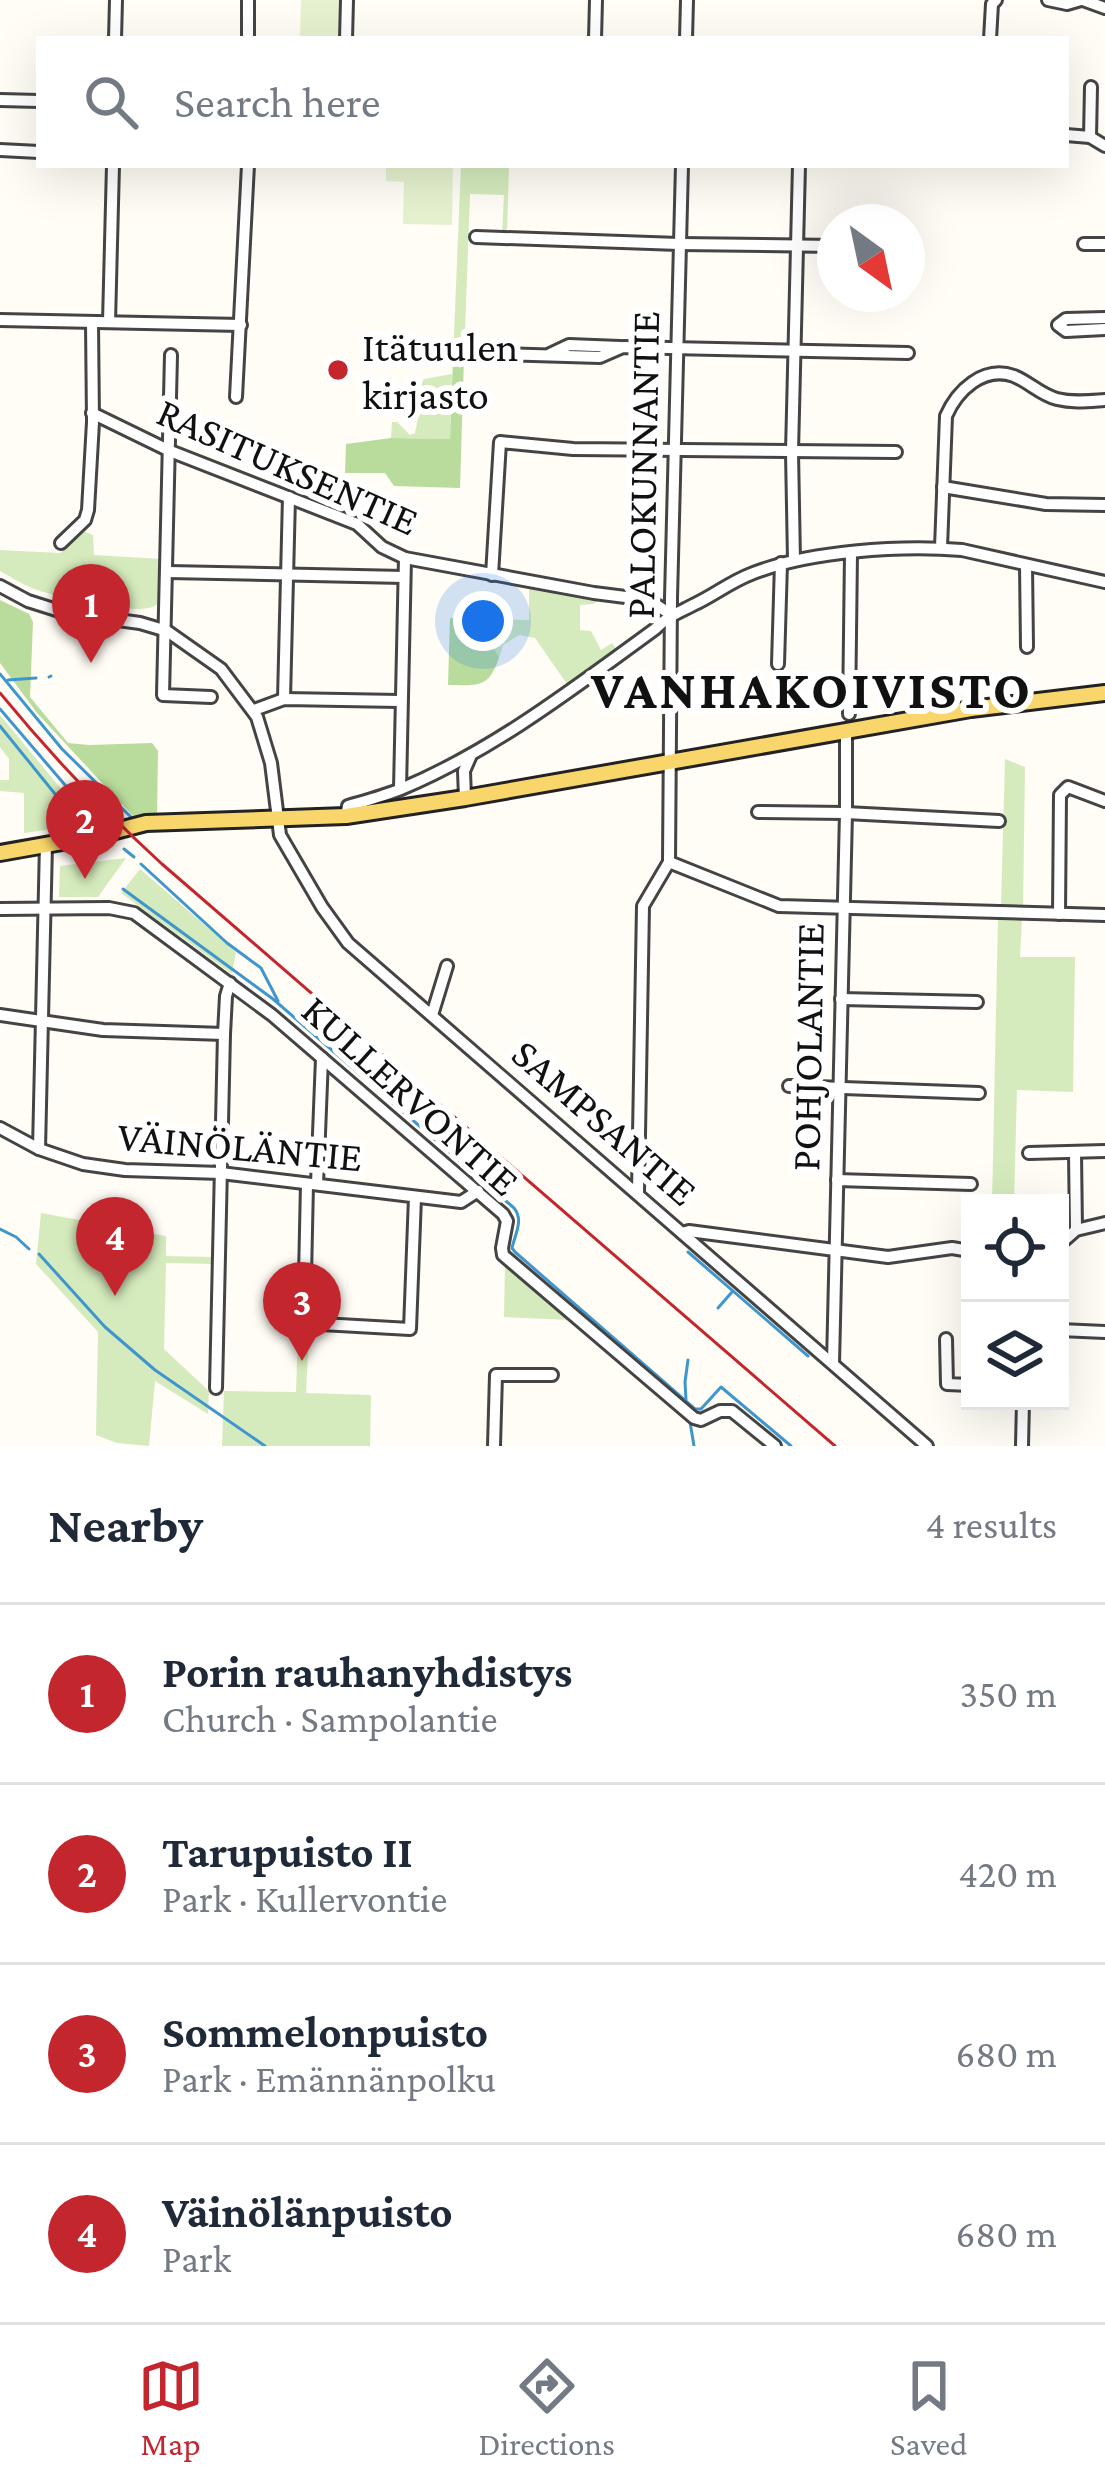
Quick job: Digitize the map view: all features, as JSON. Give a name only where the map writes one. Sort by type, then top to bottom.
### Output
[{"type":"main road","points":[[0,853],[146,823],[346,816],[971,710],[1105,693]]},
{"type":"street","points":[[115,36],[116,0]]},
{"type":"street","points":[[248,0],[248,36]]},
{"type":"street","points":[[346,36],[347,0]]},
{"type":"street","points":[[595,36],[596,0]]},
{"type":"street","points":[[686,36],[687,0]]},
{"type":"street","points":[[990,36],[996,0]]},
{"type":"street","points":[[1048,0],[1067,4],[1082,0],[1105,8]]},
{"type":"street","points":[[1090,137],[1091,88]]},
{"type":"street","points":[[0,100],[36,101]]},
{"type":"street","points":[[1069,135],[1090,137],[1105,146]]},
{"type":"street","points":[[0,150],[36,152]]},
{"type":"street","points":[[109,322],[113,168]]},
{"type":"street","points":[[236,397],[248,168]]},
{"type":"street","name":"PALOKUNNANTIE","points":[[638,1192],[643,906],[669,862],[670,614],[682,168]]},
{"type":"street","points":[[778,664],[792,452],[799,168]]},
{"type":"street","points":[[476,237],[817,246]]},
{"type":"street","points":[[1084,244],[1105,244]]},
{"type":"street","points":[[1105,318],[1066,319],[1058,325],[1066,332],[1105,329]]},
{"type":"street","points":[[0,320],[242,326]]},
{"type":"street","points":[[61,543],[85,520],[92,322]]},
{"type":"street","points":[[502,354],[600,357],[623,347],[908,353]]},
{"type":"street","points":[[172,356],[164,695],[211,697]]},
{"type":"street","points":[[940,548],[946,416],[968,386],[988,373],[1013,376],[1054,398],[1105,400]]},
{"type":"street","name":"RASITUKSENTIE","points":[[92,413],[170,451],[357,524],[382,548],[405,558],[649,600],[670,614]]},
{"type":"street","points":[[492,575],[500,442],[573,449],[896,452]]},
{"type":"street","points":[[943,488],[1046,504],[1105,505]]},
{"type":"street","points":[[284,699],[289,497]]},
{"type":"street","points":[[346,816],[348,806],[400,789],[472,753],[569,694],[670,614],[749,574],[787,562],[940,548],[1105,582]]},
{"type":"street","points":[[849,714],[851,554]]},
{"type":"street","points":[[400,789],[405,558]]},
{"type":"street","points":[[1026,565],[1027,647]]},
{"type":"street","points":[[168,572],[404,578]]},
{"type":"street","points":[[0,586],[66,613],[166,631],[221,669],[254,710],[284,699],[400,701]]},
{"type":"street","name":"SAMPSANTIE","points":[[254,710],[271,763],[277,819],[288,851],[348,943],[928,1446]]},
{"type":"street","name":"POHJOLANTIE","points":[[833,1364],[846,732]]},
{"type":"street","points":[[465,798],[464,771],[472,753]]},
{"type":"street","points":[[1059,914],[1060,795],[1068,787],[1105,801]]},
{"type":"street","points":[[758,812],[999,821]]},
{"type":"street","points":[[39,1149],[46,844]]},
{"type":"street","points":[[669,862],[778,906],[1105,915]]},
{"type":"street","name":"KULLERVONTIE","points":[[0,909],[128,909],[230,983],[478,1191],[507,1221],[503,1255],[694,1418],[732,1411],[775,1446]]},
{"type":"street","points":[[432,1015],[447,966]]},
{"type":"street","points":[[216,1388],[224,1034],[230,983]]},
{"type":"street","points":[[841,999],[977,1002]]},
{"type":"street","points":[[0,1015],[103,1030],[224,1034]]},
{"type":"street","points":[[322,1058],[304,1323],[410,1329],[415,1197]]},
{"type":"street","points":[[790,1087],[979,1093]]},
{"type":"street","name":"VÄINÖLÄNTIE","points":[[0,1128],[39,1149],[83,1164],[125,1170],[221,1173],[461,1202],[478,1191]]},
{"type":"street","points":[[1029,1153],[1105,1151]]},
{"type":"street","points":[[1075,1153],[1076,1230]]},
{"type":"street","points":[[837,1180],[971,1184]]},
{"type":"street","points":[[1069,1236],[1105,1223]]},
{"type":"street","points":[[682,1233],[888,1257],[961,1249]]},
{"type":"street","points":[[1069,1330],[1105,1332]]},
{"type":"street","points":[[946,1339],[947,1384],[961,1385]]},
{"type":"street","points":[[494,1446],[496,1375],[552,1375]]},
{"type":"street","points":[[1022,1446],[1023,1410]]},
{"type":"green space","points":[[301,0],[342,0],[341,36],[300,36]]},
{"type":"green space","points":[[386,168],[453,168],[452,225],[403,224],[404,182],[386,181]]},
{"type":"green space","points":[[461,168],[509,168],[507,233],[502,233],[504,195],[470,194],[464,358],[453,358]]},
{"type":"green space","points":[[453,358],[464,358],[460,488],[394,486],[385,473],[345,473],[346,444],[391,438],[450,439]]},
{"type":"green space","points":[[452,374],[450,439],[391,438],[392,422],[410,435],[415,433],[428,394],[421,384],[424,379]]},
{"type":"green space","points":[[83,531],[93,535],[94,555],[162,559],[163,590],[156,605],[133,609],[77,601],[34,589],[0,571],[0,550],[60,553]]},
{"type":"green space","points":[[529,587],[600,599],[580,605],[580,630],[591,631],[601,650],[612,643],[615,653],[569,687],[535,638],[519,635],[503,645],[499,658],[480,619],[529,620]]},
{"type":"green space","points":[[0,600],[29,614],[33,622],[30,697],[68,743],[152,743],[158,751],[157,817],[137,819],[131,814],[37,713],[0,663]]},
{"type":"green space","points":[[450,618],[480,619],[499,658],[481,683],[448,685]]},
{"type":"green space","points":[[0,715],[90,824],[24,833],[24,793],[0,791],[0,780],[9,780],[9,759],[0,747]]},
{"type":"green space","points":[[1005,759],[1025,767],[1023,908],[1001,906]]},
{"type":"green space","points":[[126,858],[98,897],[59,897],[60,866]]},
{"type":"green space","points":[[140,869],[236,952],[232,974],[121,893]]},
{"type":"green space","points":[[998,918],[1022,919],[1020,957],[1075,957],[1073,1092],[1017,1090],[1014,1194],[992,1194]]},
{"type":"green space","points":[[41,1213],[166,1236],[166,1256],[213,1257],[213,1264],[166,1263],[164,1349],[209,1391],[208,1414],[155,1381],[149,1446],[96,1435],[98,1332],[36,1264]]},
{"type":"green space","points":[[505,1265],[569,1320],[504,1317]]},
{"type":"green space","points":[[298,1330],[309,1331],[306,1393],[371,1395],[370,1446],[222,1446],[224,1391],[296,1392]]},
{"type":"waterway","points":[[0,674],[62,749],[132,818]]},
{"type":"waterway","points":[[8,680],[36,678]]},
{"type":"waterway","points":[[0,709],[95,820],[87,823]]},
{"type":"waterway","points":[[0,726],[68,810],[76,824],[70,825]]},
{"type":"waterway","points":[[124,849],[134,857]]},
{"type":"waterway","points":[[141,864],[261,968],[278,1001]]},
{"type":"waterway","points":[[123,889],[273,999],[514,1208],[519,1222],[515,1252],[695,1409],[701,1409],[721,1387],[791,1446]]},
{"type":"waterway","points":[[0,1229],[29,1249]]},
{"type":"waterway","points":[[688,1252],[808,1356]]},
{"type":"waterway","points":[[39,1254],[105,1327],[155,1370],[265,1446]]},
{"type":"waterway","points":[[718,1308],[732,1292]]},
{"type":"waterway","points":[[686,1400],[688,1360]]},
{"type":"waterway","points":[[690,1422],[694,1446]]},
{"type":"railway","points":[[0,693],[78,782],[162,864],[835,1446]]},
{"type":"place","name":"Itätuulen kirjasto","points":[[338,370]]},
{"type":"place","name":"Porin rauhanyhdistys","points":[[91,663]]},
{"type":"place","name":"Tarupuisto II","points":[[85,879]]},
{"type":"place","name":"Väinölänpuisto","points":[[115,1296]]},
{"type":"place","name":"Sommelonpuisto","points":[[302,1361]]},
{"type":"district","name":"VANHAKOIVISTO","points":[[812,690]]}]
